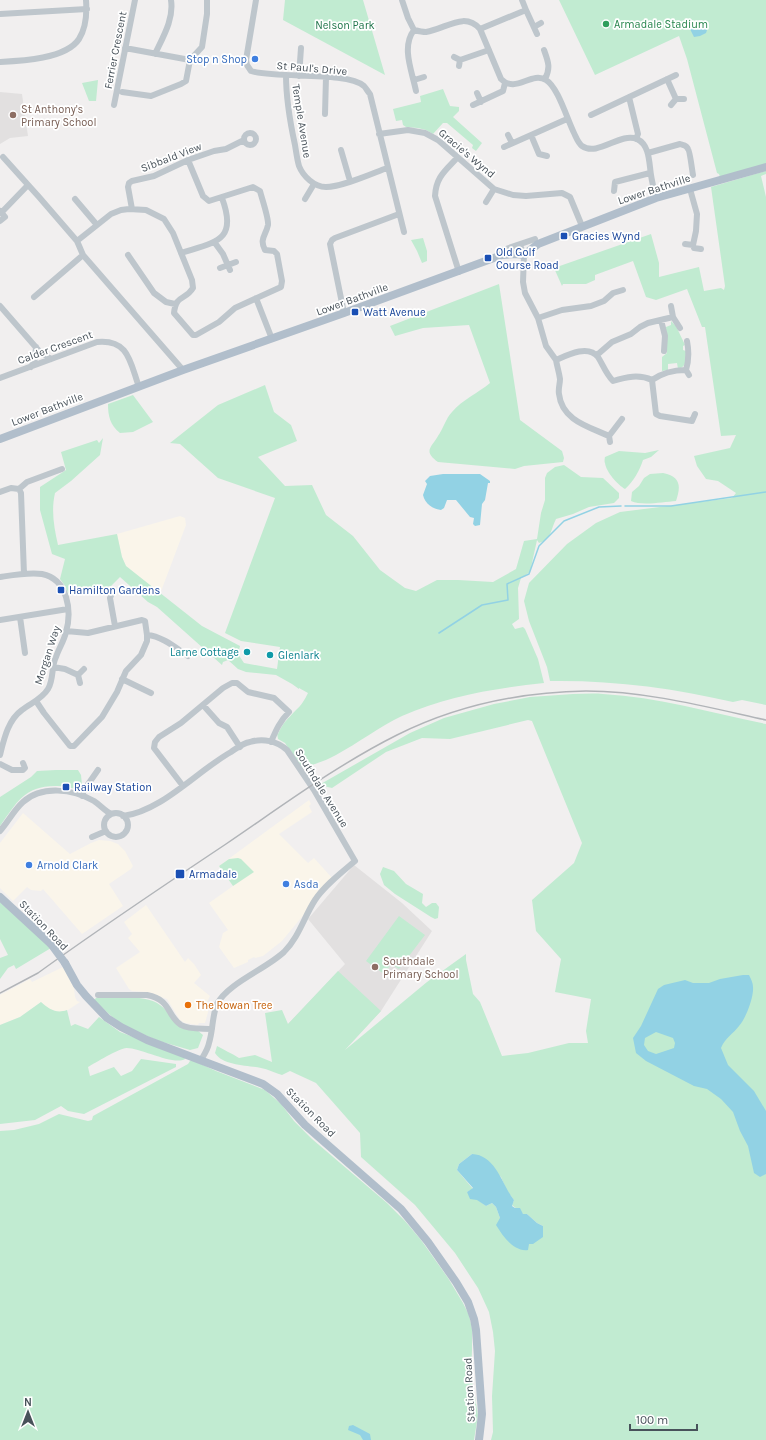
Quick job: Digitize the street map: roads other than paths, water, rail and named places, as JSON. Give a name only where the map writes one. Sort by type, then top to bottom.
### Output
[{"type":"main road","name":"Lower Bathville","points":[[0,439],[183,370],[502,255],[524,255],[538,244],[656,198],[766,167]]},
{"type":"main road","name":"Station Road","points":[[0,897],[51,944],[83,992],[96,1008],[107,1018],[128,1032],[270,1088],[304,1124],[400,1209],[428,1242],[456,1282],[468,1302],[474,1319],[482,1414],[482,1430],[479,1440]]},
{"type":"street","points":[[0,62],[40,59],[69,48],[79,40],[86,22],[86,0]]},
{"type":"street","name":"Ferrier Crescent","points":[[114,105],[135,0]]},
{"type":"street","points":[[155,54],[170,21],[172,8],[171,0]]},
{"type":"street","points":[[122,92],[151,96],[186,81],[190,60],[202,47],[207,14],[207,0]]},
{"type":"street","name":"St Paul's Drive","points":[[256,0],[246,54],[247,65],[251,71],[259,74],[326,77],[348,80],[364,86],[370,94],[378,134],[404,232]]},
{"type":"street","points":[[402,0],[414,30]]},
{"type":"street","points":[[522,0],[537,34]]},
{"type":"street","points":[[0,14],[86,9]]},
{"type":"street","points":[[480,29],[526,10]]},
{"type":"street","points":[[414,30],[425,32],[468,20],[475,23],[480,29],[501,79],[505,83],[515,85],[536,78],[544,79],[555,89],[567,119],[577,140],[582,146],[598,148],[626,138],[636,139],[643,144],[648,153],[651,167],[650,173],[656,198]]},
{"type":"street","points":[[534,27],[541,23]]},
{"type":"street","points":[[414,30],[409,37],[407,46],[416,90]]},
{"type":"street","points":[[126,48],[190,60]]},
{"type":"street","points":[[300,76],[301,48]]},
{"type":"street","points":[[454,57],[459,63],[489,50]]},
{"type":"street","points":[[544,50],[549,65],[548,73],[544,79]]},
{"type":"street","points":[[539,61],[547,57]]},
{"type":"street","name":"Temple Avenue","points":[[286,75],[286,94],[299,165],[304,175],[314,184]]},
{"type":"street","points":[[591,115],[676,75]]},
{"type":"street","points":[[324,114],[326,77]]},
{"type":"street","points":[[414,80],[424,77]]},
{"type":"street","points":[[667,80],[676,99]]},
{"type":"street","points":[[473,105],[503,90],[505,83]]},
{"type":"street","points":[[477,93],[481,102]]},
{"type":"street","points":[[629,97],[638,134],[636,139]]},
{"type":"street","points":[[676,99],[684,99]]},
{"type":"street","points":[[671,105],[676,99]]},
{"type":"street","points":[[504,147],[567,119]]},
{"type":"street","name":"Gracie's Wynd","points":[[378,134],[408,130],[425,133],[438,140],[494,189],[504,193],[526,196],[562,193],[570,197],[582,226]]},
{"type":"street","points":[[508,135],[512,143]]},
{"type":"street","points":[[531,135],[539,154]]},
{"type":"street","name":"Sibbald View","points":[[132,209],[128,187],[129,183],[132,181],[154,176],[188,160],[214,151],[226,149],[244,140]]},
{"type":"street","points":[[648,153],[680,144],[684,145],[689,151],[693,175]]},
{"type":"street","points":[[341,150],[350,181]]},
{"type":"street","points":[[539,154],[547,156]]},
{"type":"street","points":[[534,160],[539,154]]},
{"type":"street","points":[[3,157],[77,242],[82,255],[183,370]]},
{"type":"street","points":[[457,158],[441,176],[436,185],[435,196],[458,272]]},
{"type":"street","points":[[77,242],[111,214],[121,210],[146,210],[164,219],[173,233],[192,280],[193,288],[190,293],[175,304],[174,313],[190,333],[196,334],[219,322],[235,308],[280,288],[282,283],[277,254],[274,251],[265,250],[263,246],[263,236],[268,225],[260,192],[253,188],[209,201],[203,196],[188,160]]},
{"type":"street","points":[[305,199],[314,184],[325,188],[338,186],[387,168]]},
{"type":"street","points":[[615,182],[650,173]]},
{"type":"street","points":[[610,177],[615,182]]},
{"type":"street","points":[[614,191],[615,182]]},
{"type":"street","points":[[0,221],[5,217],[1,212],[28,185]]},
{"type":"street","name":"Gracie's Wynd","points":[[486,202],[494,189]]},
{"type":"street","points":[[690,189],[697,214],[693,245]]},
{"type":"street","points":[[181,253],[215,243],[224,235],[227,225],[226,210],[222,198]]},
{"type":"street","points":[[75,199],[97,225]]},
{"type":"street","points":[[344,313],[330,244],[332,240],[399,214]]},
{"type":"street","points":[[503,250],[535,239]]},
{"type":"street","points":[[215,243],[223,254],[229,268]]},
{"type":"street","points":[[685,244],[693,245],[694,248],[701,249]]},
{"type":"street","points":[[520,245],[524,255],[523,282],[525,293],[538,318],[546,346],[556,360],[560,380],[558,394],[562,406],[573,419],[610,439],[622,419]]},
{"type":"street","points":[[34,297],[82,255]]},
{"type":"street","points":[[128,255],[154,292],[166,302],[175,304]]},
{"type":"street","points":[[220,268],[229,268],[236,262]]},
{"type":"street","points":[[538,318],[562,310],[591,306],[604,302],[613,293],[623,290]]},
{"type":"street","points":[[256,298],[272,339]]},
{"type":"street","points":[[0,306],[36,348],[51,359]]},
{"type":"street","points":[[671,306],[673,317],[680,328]]},
{"type":"street","points":[[597,355],[612,342],[631,334],[640,327],[673,317]]},
{"type":"street","points":[[661,320],[665,336],[664,351]]},
{"type":"street","name":"Calder Crescent","points":[[0,378],[97,342],[109,341],[121,346],[127,354],[139,387]]},
{"type":"street","points":[[652,380],[659,375],[668,372],[688,373],[689,350],[687,341]]},
{"type":"street","points":[[31,367],[35,359],[36,348]]},
{"type":"street","points":[[556,360],[574,352],[588,351],[597,355],[613,381],[633,376],[647,377],[652,380]]},
{"type":"street","points":[[652,380],[656,414],[694,424],[695,414]]},
{"type":"street","points":[[0,492],[11,488],[19,489],[27,482],[62,469]]},
{"type":"street","points":[[19,489],[21,493],[24,574]]},
{"type":"street","name":"Morgan Way","points":[[0,577],[24,574],[42,574],[55,579],[65,593],[68,609],[66,631],[54,659],[52,680],[43,696],[20,711],[10,722],[1,745],[0,755]]},
{"type":"street","points":[[112,593],[110,598],[115,626]]},
{"type":"street","points":[[0,620],[68,609]]},
{"type":"street","points":[[20,616],[25,652]]},
{"type":"street","points":[[36,701],[72,747],[102,717],[117,692],[129,667],[141,655],[146,644],[147,636],[145,621],[142,620],[88,633],[66,631]]},
{"type":"street","points":[[147,636],[155,636],[188,656]]},
{"type":"street","points":[[53,667],[65,669],[78,674]]},
{"type":"street","points":[[78,674],[84,669]]},
{"type":"street","points":[[78,674],[80,683]]},
{"type":"street","points":[[122,679],[151,693]]},
{"type":"street","points":[[183,786],[154,748],[155,742],[158,737],[181,723],[223,688],[232,683],[237,683],[248,692],[274,698],[289,712],[276,728],[271,742]]},
{"type":"street","points":[[203,705],[219,723],[227,727],[240,747]]},
{"type":"street","name":"Southdale Avenue","points":[[123,816],[138,813],[159,802],[183,786],[218,759],[248,742],[261,740],[282,746],[287,750],[314,790],[358,862],[320,894],[310,908],[298,932],[283,952],[227,991],[217,1004],[212,1029]]},
{"type":"street","points":[[0,764],[18,771],[23,770],[26,766]]},
{"type":"street","points":[[82,796],[84,790],[98,770]]},
{"type":"street","points":[[0,831],[19,806],[34,794],[47,791],[74,793],[94,802],[111,814]]},
{"type":"street","points":[[100,807],[105,820],[104,828],[106,831],[113,836],[119,836],[126,831],[128,824],[123,816],[117,813],[111,814],[105,820]]},
{"type":"street","name":"Southdale Avenue","points":[[128,824],[138,813]]},
{"type":"street","points":[[92,837],[106,831]]},
{"type":"street","points":[[98,995],[147,995],[154,997],[162,1001],[177,1022],[183,1026],[212,1029],[209,1045],[201,1060]]},
{"type":"water","points":[[698,22],[704,24],[707,30],[706,33],[694,37],[690,29],[692,24]]},
{"type":"water","points":[[443,474],[480,474],[490,481],[490,483],[488,483],[485,500],[482,504],[480,525],[475,526],[473,524],[474,518],[470,517],[456,500],[447,500],[444,508],[441,510],[432,507],[427,503],[423,495],[427,484],[425,481],[430,476]]},
{"type":"water","points":[[749,975],[753,984],[749,1007],[742,1022],[725,1041],[721,1048],[728,1065],[754,1091],[766,1111],[766,1174],[760,1177],[754,1173],[748,1146],[740,1131],[733,1112],[721,1099],[707,1089],[694,1086],[646,1061],[636,1053],[633,1038],[641,1026],[658,989],[664,985],[685,980],[693,983],[709,983],[720,979]],"holes":[[[656,1032],[673,1038],[675,1043],[674,1048],[656,1054],[648,1051],[644,1045],[645,1038]]]},
{"type":"water","points":[[472,1154],[480,1156],[493,1165],[514,1200],[512,1206],[515,1208],[520,1208],[523,1214],[527,1214],[543,1226],[543,1237],[533,1244],[529,1244],[528,1250],[523,1250],[513,1246],[505,1238],[496,1225],[500,1218],[496,1207],[492,1203],[486,1206],[477,1200],[470,1199],[467,1192],[473,1188],[457,1170],[459,1164]]},
{"type":"water","points":[[353,1425],[370,1434],[371,1440],[363,1440],[360,1435],[348,1430],[349,1426]]},
{"type":"waterway","points":[[625,506],[671,506],[766,492]]},
{"type":"waterway","points":[[439,633],[482,605],[508,600],[507,584],[529,574],[539,546],[564,521],[599,507],[621,506]]},
{"type":"railway","points":[[0,993],[38,973],[132,907],[353,759],[397,735],[442,716],[489,702],[537,694],[586,691],[654,697],[699,705],[766,720]]},
{"type":"place","name":"Armadale Stadium","points":[[606,24]]},
{"type":"place","name":"Stop n Shop","points":[[255,59]]},
{"type":"place","name":"St Anthony's Primary School","points":[[13,115]]},
{"type":"place","name":"Gracies Wynd","points":[[564,236]]},
{"type":"place","name":"Old Golf Course Road","points":[[488,258]]},
{"type":"place","name":"Watt Avenue","points":[[355,312]]},
{"type":"place","name":"Hamilton Gardens","points":[[61,590]]},
{"type":"place","name":"Larne Cottage","points":[[247,652]]},
{"type":"place","name":"Glenlark","points":[[270,655]]},
{"type":"place","name":"Railway Station","points":[[66,787]]},
{"type":"place","name":"Arnold Clark","points":[[29,865]]},
{"type":"place","name":"Armadale","points":[[180,874]]},
{"type":"place","name":"Asda","points":[[286,884]]},
{"type":"place","name":"Southdale Primary School","points":[[375,967]]},
{"type":"place","name":"The Rowan Tree","points":[[188,1005]]},
{"type":"park label","name":"Nelson Park","points":[[345,25]]}]
